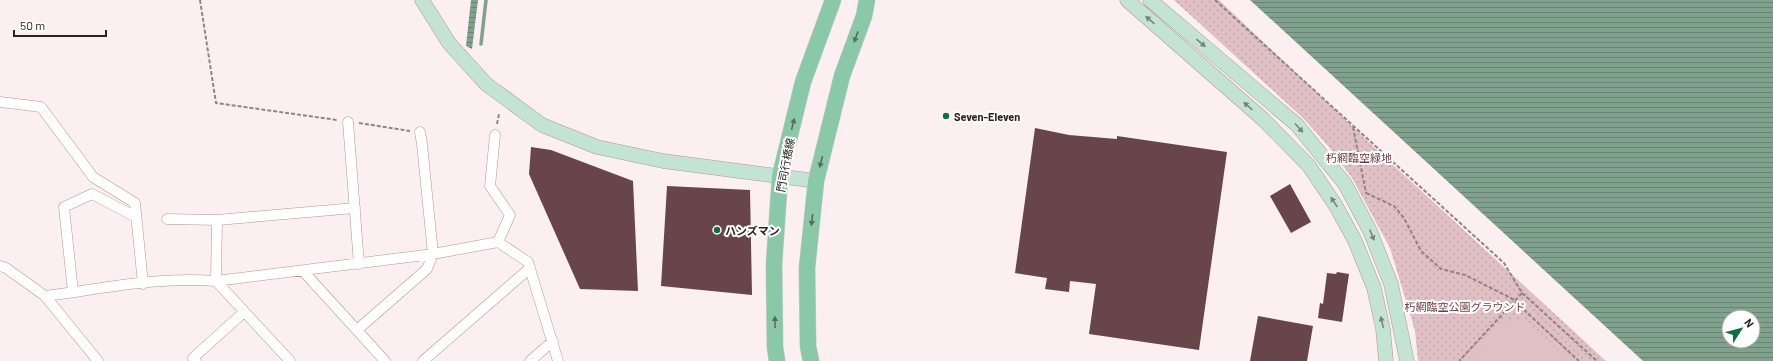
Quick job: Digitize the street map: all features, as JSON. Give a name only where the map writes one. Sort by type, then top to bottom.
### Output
[{"type":"main road","name":"門司行橋線","points":[[778,361],[775,348],[774,264],[780,176],[804,82],[833,0]]},
{"type":"main road","points":[[811,361],[808,346],[807,268],[816,181],[842,76],[864,16],[867,0]]},
{"type":"street","points":[[422,0],[449,43],[486,84],[542,125],[597,147],[663,161],[816,181]]},
{"type":"street","points":[[1127,0],[1264,120],[1309,166],[1336,206],[1355,241],[1374,288],[1383,329],[1386,361]]},
{"type":"street","points":[[1150,0],[1297,125],[1345,184],[1370,231],[1391,284],[1407,361]]},
{"type":"street","points":[[0,102],[41,107],[93,177],[135,203],[143,284]]},
{"type":"street","points":[[348,122],[359,264]]},
{"type":"street","points":[[356,330],[427,269],[433,254],[420,132]]},
{"type":"street","points":[[495,135],[490,186],[510,215],[498,242]]},
{"type":"street","points":[[73,292],[64,206],[92,194],[136,217]]},
{"type":"street","points":[[167,219],[217,220],[355,208]]},
{"type":"street","points":[[217,220],[216,281],[290,361]]},
{"type":"street","points":[[45,296],[194,279],[216,281],[302,271],[433,254],[498,242],[528,262],[558,361]]},
{"type":"street","points":[[0,266],[6,268],[45,296],[98,361]]},
{"type":"street","points":[[423,361],[530,268]]},
{"type":"street","points":[[302,271],[356,330],[380,359]]},
{"type":"street","points":[[196,361],[193,358],[244,312]]},
{"type":"street","points":[[530,361],[553,341]]},
{"type":"path","points":[[200,0],[216,103],[420,132]]},
{"type":"path","points":[[1215,0],[1504,263],[1522,293],[1597,361]]},
{"type":"path","points":[[1353,126],[1366,194]]},
{"type":"path","points":[[1345,184],[1394,206],[1404,218],[1421,251],[1441,268],[1465,275],[1512,298],[1579,361]]},
{"type":"path","points":[[1459,361],[1522,293]]},
{"type":"green space","name":"朽網臨空公園グラウンド","points":[[1174,0],[1219,0],[1392,164],[1606,361],[1418,361],[1415,331],[1390,248],[1352,178],[1329,147],[1303,118]]},
{"type":"green space","points":[[1526,320],[1570,361],[1467,361],[1504,322]]},
{"type":"shaded area","points":[[471,0],[478,0],[472,49],[466,46]]},
{"type":"shaded area","points":[[1250,0],[1773,0],[1773,361],[1643,361]]},
{"type":"building","points":[[1035,128],[1069,135],[1117,139],[1117,136],[1227,152],[1199,350],[1089,334],[1096,284],[1070,281],[1069,292],[1045,289],[1047,278],[1015,273]]},
{"type":"building","points":[[531,147],[551,150],[633,181],[638,291],[580,289],[529,174]]},
{"type":"building","points":[[1290,184],[1311,222],[1291,233],[1270,196]]},
{"type":"building","points":[[667,186],[750,190],[752,295],[661,286]]},
{"type":"building","points":[[1337,272],[1349,274],[1342,322],[1318,318],[1320,303],[1323,304],[1327,273],[1336,274]]},
{"type":"building","points":[[1258,316],[1313,326],[1307,361],[1250,361]]},
{"type":"waterway","points":[[481,44],[486,0]]},
{"type":"place","name":"Seven-Eleven","points":[[946,116]]},
{"type":"place","name":"ハンズマン","points":[[717,230]]},
{"type":"park label","name":"朽網臨空緑地","points":[[1359,157]]}]
